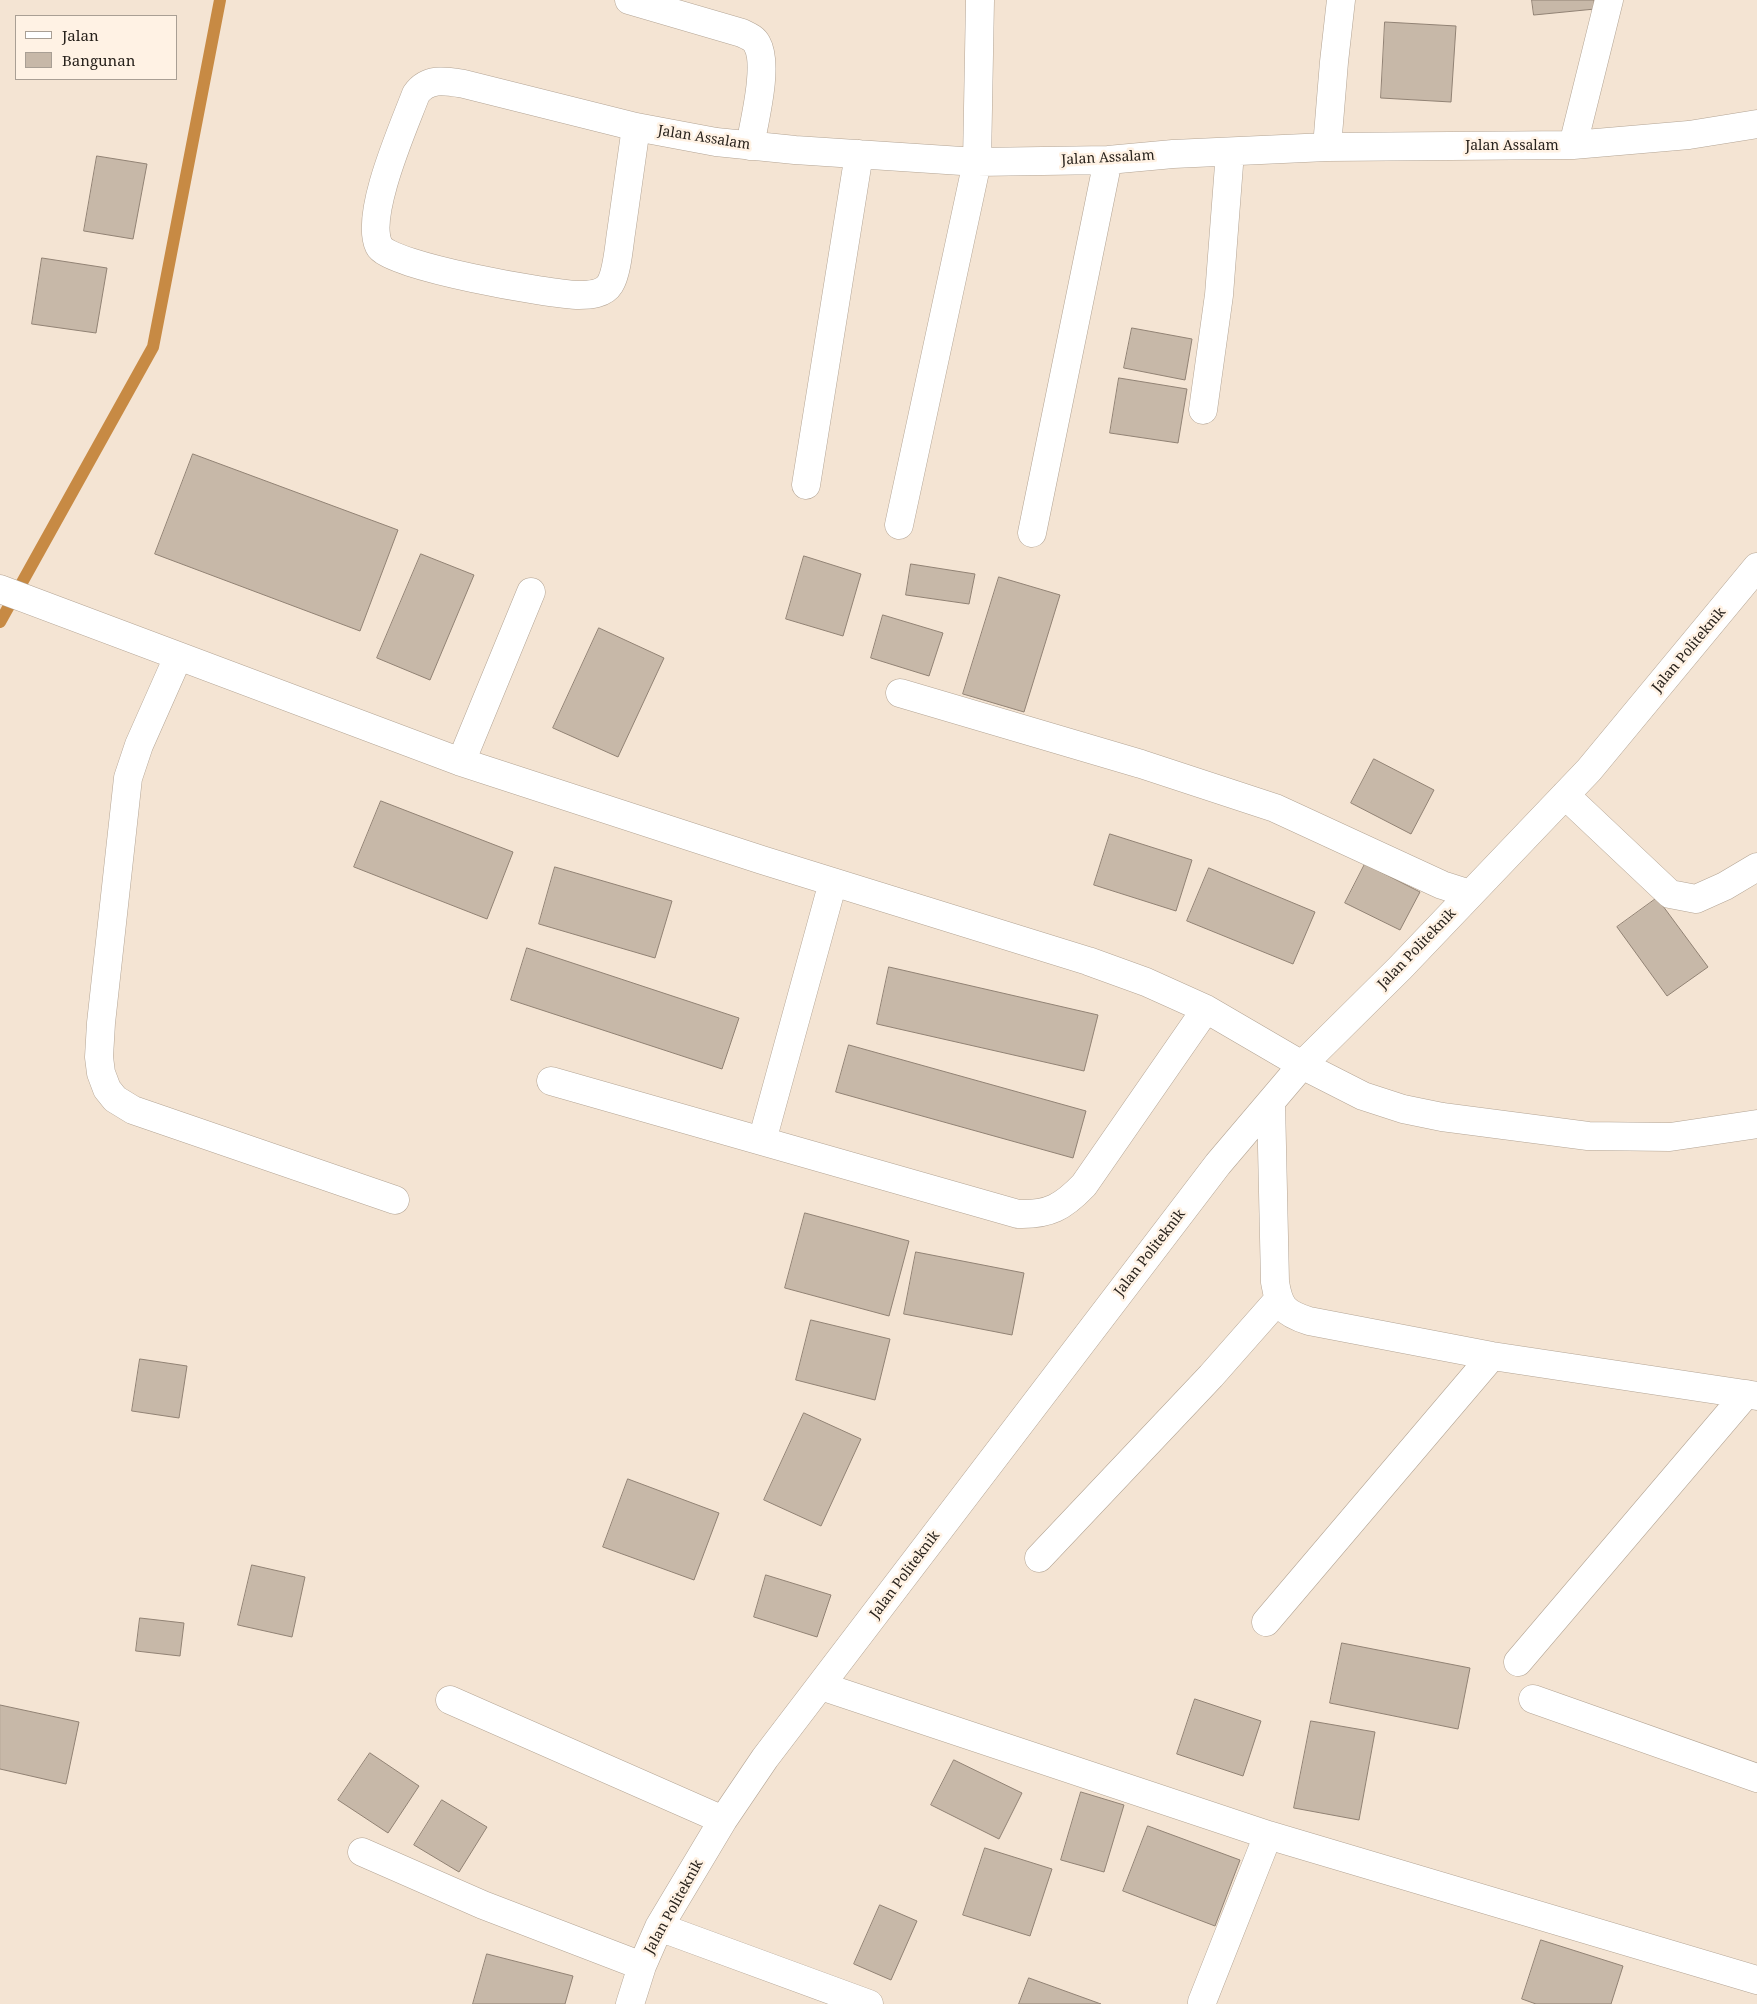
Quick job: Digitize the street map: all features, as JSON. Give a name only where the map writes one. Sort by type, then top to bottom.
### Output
[{"type":"street","points":[[628,0],[742,33],[751,37],[757,43],[762,62],[762,74],[750,146]]},
{"type":"street","points":[[899,524],[977,162],[980,0]]},
{"type":"street","points":[[1327,147],[1341,0]]},
{"type":"street","points":[[1573,145],[1609,0]]},
{"type":"street","name":"Jalan Assalam","points":[[636,127],[618,255],[611,283],[606,288],[590,295],[554,294],[428,268],[387,254],[380,248],[376,233],[377,208],[395,149],[416,94],[421,86],[432,82],[464,84],[636,127],[716,142],[977,162],[1108,160],[1327,147],[1573,145],[1689,135],[1757,124]]},
{"type":"street","points":[[1204,410],[1219,296],[1230,152]]},
{"type":"street","points":[[806,486],[859,154]]},
{"type":"street","points":[[1032,533],[1108,160]]},
{"type":"street","name":"Jalan Politeknik","points":[[630,2004],[642,1966],[659,1927],[723,1820],[765,1758],[1218,1164],[1302,1065],[1400,968],[1566,795],[1614,740],[1757,566]]},
{"type":"street","points":[[0,589],[461,762],[834,882],[1088,961],[1146,982],[1206,1009],[1302,1065],[1363,1096],[1403,1109],[1442,1117],[1588,1136],[1670,1137],[1757,1124]]},
{"type":"street","points":[[461,762],[531,592]]},
{"type":"street","points":[[178,657],[139,745],[128,778],[101,1023],[101,1073],[107,1088],[115,1099],[133,1110],[395,1200]]},
{"type":"street","points":[[900,693],[1141,764],[1275,808],[1442,885],[1470,894]]},
{"type":"street","points":[[1566,795],[1670,894],[1696,899],[1725,886],[1757,867]]},
{"type":"street","points":[[762,1141],[834,882]]},
{"type":"street","points":[[551,1081],[1018,1214],[1045,1213],[1067,1201],[1084,1185],[1206,1009]]},
{"type":"street","points":[[1271,1102],[1275,1282],[1278,1300],[1287,1312],[1309,1321],[1492,1356],[1752,1395]]},
{"type":"street","points":[[1039,1558],[1211,1376],[1278,1300]]},
{"type":"street","points":[[1266,1622],[1492,1356]]},
{"type":"street","points":[[1518,1662],[1752,1395]]},
{"type":"street","points":[[821,1686],[1268,1834],[1757,1980]]},
{"type":"street","points":[[1533,1699],[1757,1778]]},
{"type":"street","points":[[450,1700],[723,1820]]},
{"type":"street","points":[[1202,2002],[1268,1834]]},
{"type":"street","points":[[362,1852],[483,1905],[642,1966]]},
{"type":"street","points":[[659,1927],[869,2004]]},
{"type":"building","points":[[1532,0],[1594,0],[1595,9],[1534,15]]},
{"type":"building","points":[[1385,22],[1456,26],[1451,102],[1381,98]]},
{"type":"building","points":[[97,156],[147,164],[133,239],[84,231]]},
{"type":"building","points":[[42,258],[107,268],[96,333],[32,324]]},
{"type":"building","points":[[1132,328],[1192,339],[1185,380],[1124,368]]},
{"type":"building","points":[[1119,378],[1187,389],[1178,443],[1110,433]]},
{"type":"building","points":[[193,454],[398,530],[360,631],[155,554]]},
{"type":"building","points":[[421,554],[474,575],[430,680],[377,658]]},
{"type":"building","points":[[804,556],[861,574],[843,636],[786,619]]},
{"type":"building","points":[[911,564],[975,574],[969,604],[906,595]]},
{"type":"building","points":[[999,577],[1060,595],[1024,712],[963,694]]},
{"type":"building","points":[[883,615],[943,633],[929,676],[871,658]]},
{"type":"building","points":[[599,628],[664,658],[618,757],[553,728]]},
{"type":"building","points":[[1374,759],[1434,790],[1411,834],[1351,803]]},
{"type":"building","points":[[381,801],[513,852],[487,919],[354,867]]},
{"type":"building","points":[[1110,834],[1192,860],[1176,911],[1094,885]]},
{"type":"building","points":[[1365,864],[1420,892],[1400,930],[1345,903]]},
{"type":"building","points":[[555,867],[672,901],[655,958],[539,924]]},
{"type":"building","points":[[1209,868],[1315,912],[1293,964],[1187,921]]},
{"type":"building","points":[[1657,898],[1708,967],[1667,996],[1617,927]]},
{"type":"building","points":[[527,948],[739,1018],[722,1069],[511,1000]]},
{"type":"building","points":[[889,967],[1098,1015],[1084,1071],[877,1024]]},
{"type":"building","points":[[849,1045],[1086,1111],[1073,1158],[836,1092]]},
{"type":"building","points":[[805,1213],[909,1241],[889,1316],[785,1288]]},
{"type":"building","points":[[916,1252],[1024,1273],[1012,1335],[904,1314]]},
{"type":"building","points":[[811,1320],[890,1339],[875,1400],[796,1380]]},
{"type":"building","points":[[140,1359],[187,1366],[179,1418],[132,1411]]},
{"type":"building","points":[[804,1413],[861,1439],[821,1526],[764,1500]]},
{"type":"building","points":[[628,1479],[719,1513],[694,1580],[603,1547]]},
{"type":"building","points":[[252,1565],[305,1577],[292,1637],[238,1625]]},
{"type":"building","points":[[766,1575],[831,1595],[817,1637],[754,1617]]},
{"type":"building","points":[[140,1618],[184,1623],[180,1656],[136,1651]]},
{"type":"building","points":[[1342,1643],[1470,1668],[1458,1729],[1330,1703]]},
{"type":"building","points":[[1195,1699],[1261,1721],[1243,1776],[1177,1754]]},
{"type":"building","points":[[0,1705],[79,1722],[66,1784],[0,1769]]},
{"type":"building","points":[[1311,1721],[1375,1732],[1359,1820],[1294,1808]]},
{"type":"building","points":[[370,1753],[419,1786],[388,1833],[338,1800]]},
{"type":"building","points":[[954,1760],[1022,1793],[999,1839],[931,1805]]},
{"type":"building","points":[[1081,1792],[1124,1805],[1104,1872],[1061,1860]]},
{"type":"building","points":[[442,1800],[487,1827],[459,1872],[414,1845]]},
{"type":"building","points":[[1148,1826],[1240,1860],[1215,1926],[1123,1891]]},
{"type":"building","points":[[985,1848],[1052,1869],[1030,1936],[963,1915]]},
{"type":"building","points":[[880,1905],[917,1921],[891,1980],[854,1964]]},
{"type":"building","points":[[1541,1940],[1623,1966],[1611,2004],[1536,2004],[1522,1999]]},
{"type":"building","points":[[487,1954],[573,1976],[565,2004],[473,2004]]},
{"type":"building","points":[[1029,1978],[1101,2004],[1019,2004]]},
{"type":"waterway","points":[[0,622],[153,347],[220,0]]}]
